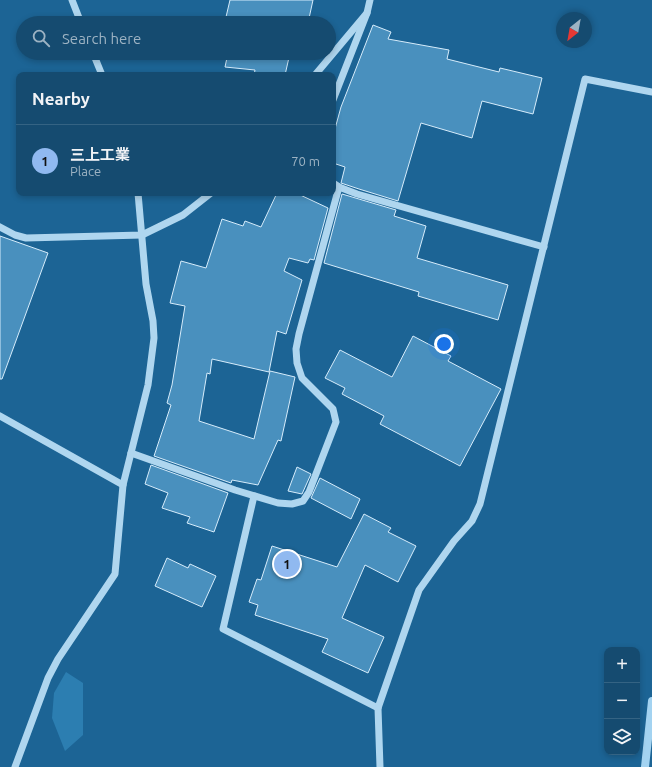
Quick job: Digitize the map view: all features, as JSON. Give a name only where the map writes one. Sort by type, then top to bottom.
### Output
[{"type":"street","points":[[72,0],[78,16]]},
{"type":"street","points":[[336,92],[367,13],[370,0]]},
{"type":"street","points":[[336,50],[367,13]]},
{"type":"street","points":[[96,60],[101,72]]},
{"type":"street","points":[[318,72],[328,60]]},
{"type":"street","points":[[380,767],[378,708],[419,590],[454,540],[472,521],[480,504],[585,79],[652,92]]},
{"type":"street","points":[[336,185],[357,194],[544,247]]},
{"type":"street","points":[[131,453],[278,503],[292,504],[302,501],[309,492],[336,422],[334,409],[302,378],[297,363],[296,349],[339,187]]},
{"type":"street","points":[[15,767],[48,678],[58,659],[115,574],[123,485],[148,385],[154,338],[153,321],[146,284],[138,196]]},
{"type":"street","points":[[0,227],[15,235],[26,238],[142,236],[183,215],[207,196]]},
{"type":"street","points":[[0,416],[123,485]]},
{"type":"street","points":[[254,496],[223,629],[378,708]]},
{"type":"shaded area","points":[[66,672],[83,683],[83,735],[65,751],[52,718],[54,693]]},
{"type":"building","points":[[230,0],[313,0],[310,16],[226,16]]},
{"type":"building","points":[[373,25],[391,32],[388,39],[449,50],[447,59],[499,72],[500,68],[542,78],[533,114],[482,101],[472,138],[421,123],[398,201],[341,183],[345,167],[336,164],[336,125],[341,107]]},
{"type":"building","points":[[226,60],[288,60],[286,72],[255,72],[255,70],[225,67]]},
{"type":"building","points":[[342,194],[396,210],[394,216],[426,226],[417,258],[508,285],[498,320],[418,296],[419,292],[324,263]]},
{"type":"building","points":[[276,196],[302,196],[328,208],[314,260],[310,259],[308,263],[289,258],[284,271],[302,280],[286,334],[277,331],[269,372],[212,359],[210,374],[207,373],[199,421],[254,439],[270,371],[295,377],[281,441],[278,440],[258,485],[232,480],[231,483],[154,456],[171,405],[167,403],[172,385],[185,306],[170,303],[181,261],[206,268],[222,219],[243,226],[245,221],[261,227]]},
{"type":"building","points":[[0,236],[48,253],[2,379],[0,379]]},
{"type":"building","points":[[413,336],[451,356],[448,361],[501,389],[460,466],[380,424],[384,416],[342,394],[345,388],[325,378],[340,350],[392,377]]},
{"type":"building","points":[[151,465],[228,493],[214,532],[187,523],[190,517],[162,508],[168,493],[145,484]]},
{"type":"building","points":[[297,467],[311,474],[302,494],[288,491]]},
{"type":"building","points":[[320,478],[360,499],[351,519],[311,498]]},
{"type":"building","points":[[364,514],[391,528],[388,532],[416,546],[398,582],[365,565],[342,618],[384,637],[368,673],[322,652],[328,639],[255,615],[258,605],[249,602],[257,579],[261,580],[272,546],[337,567]]},
{"type":"building","points":[[167,558],[188,568],[190,564],[216,576],[202,607],[155,586]]},
{"type":"waterway","points":[[645,767],[652,701]]},
{"type":"place","name":"三上工業","points":[[287,564]]}]
